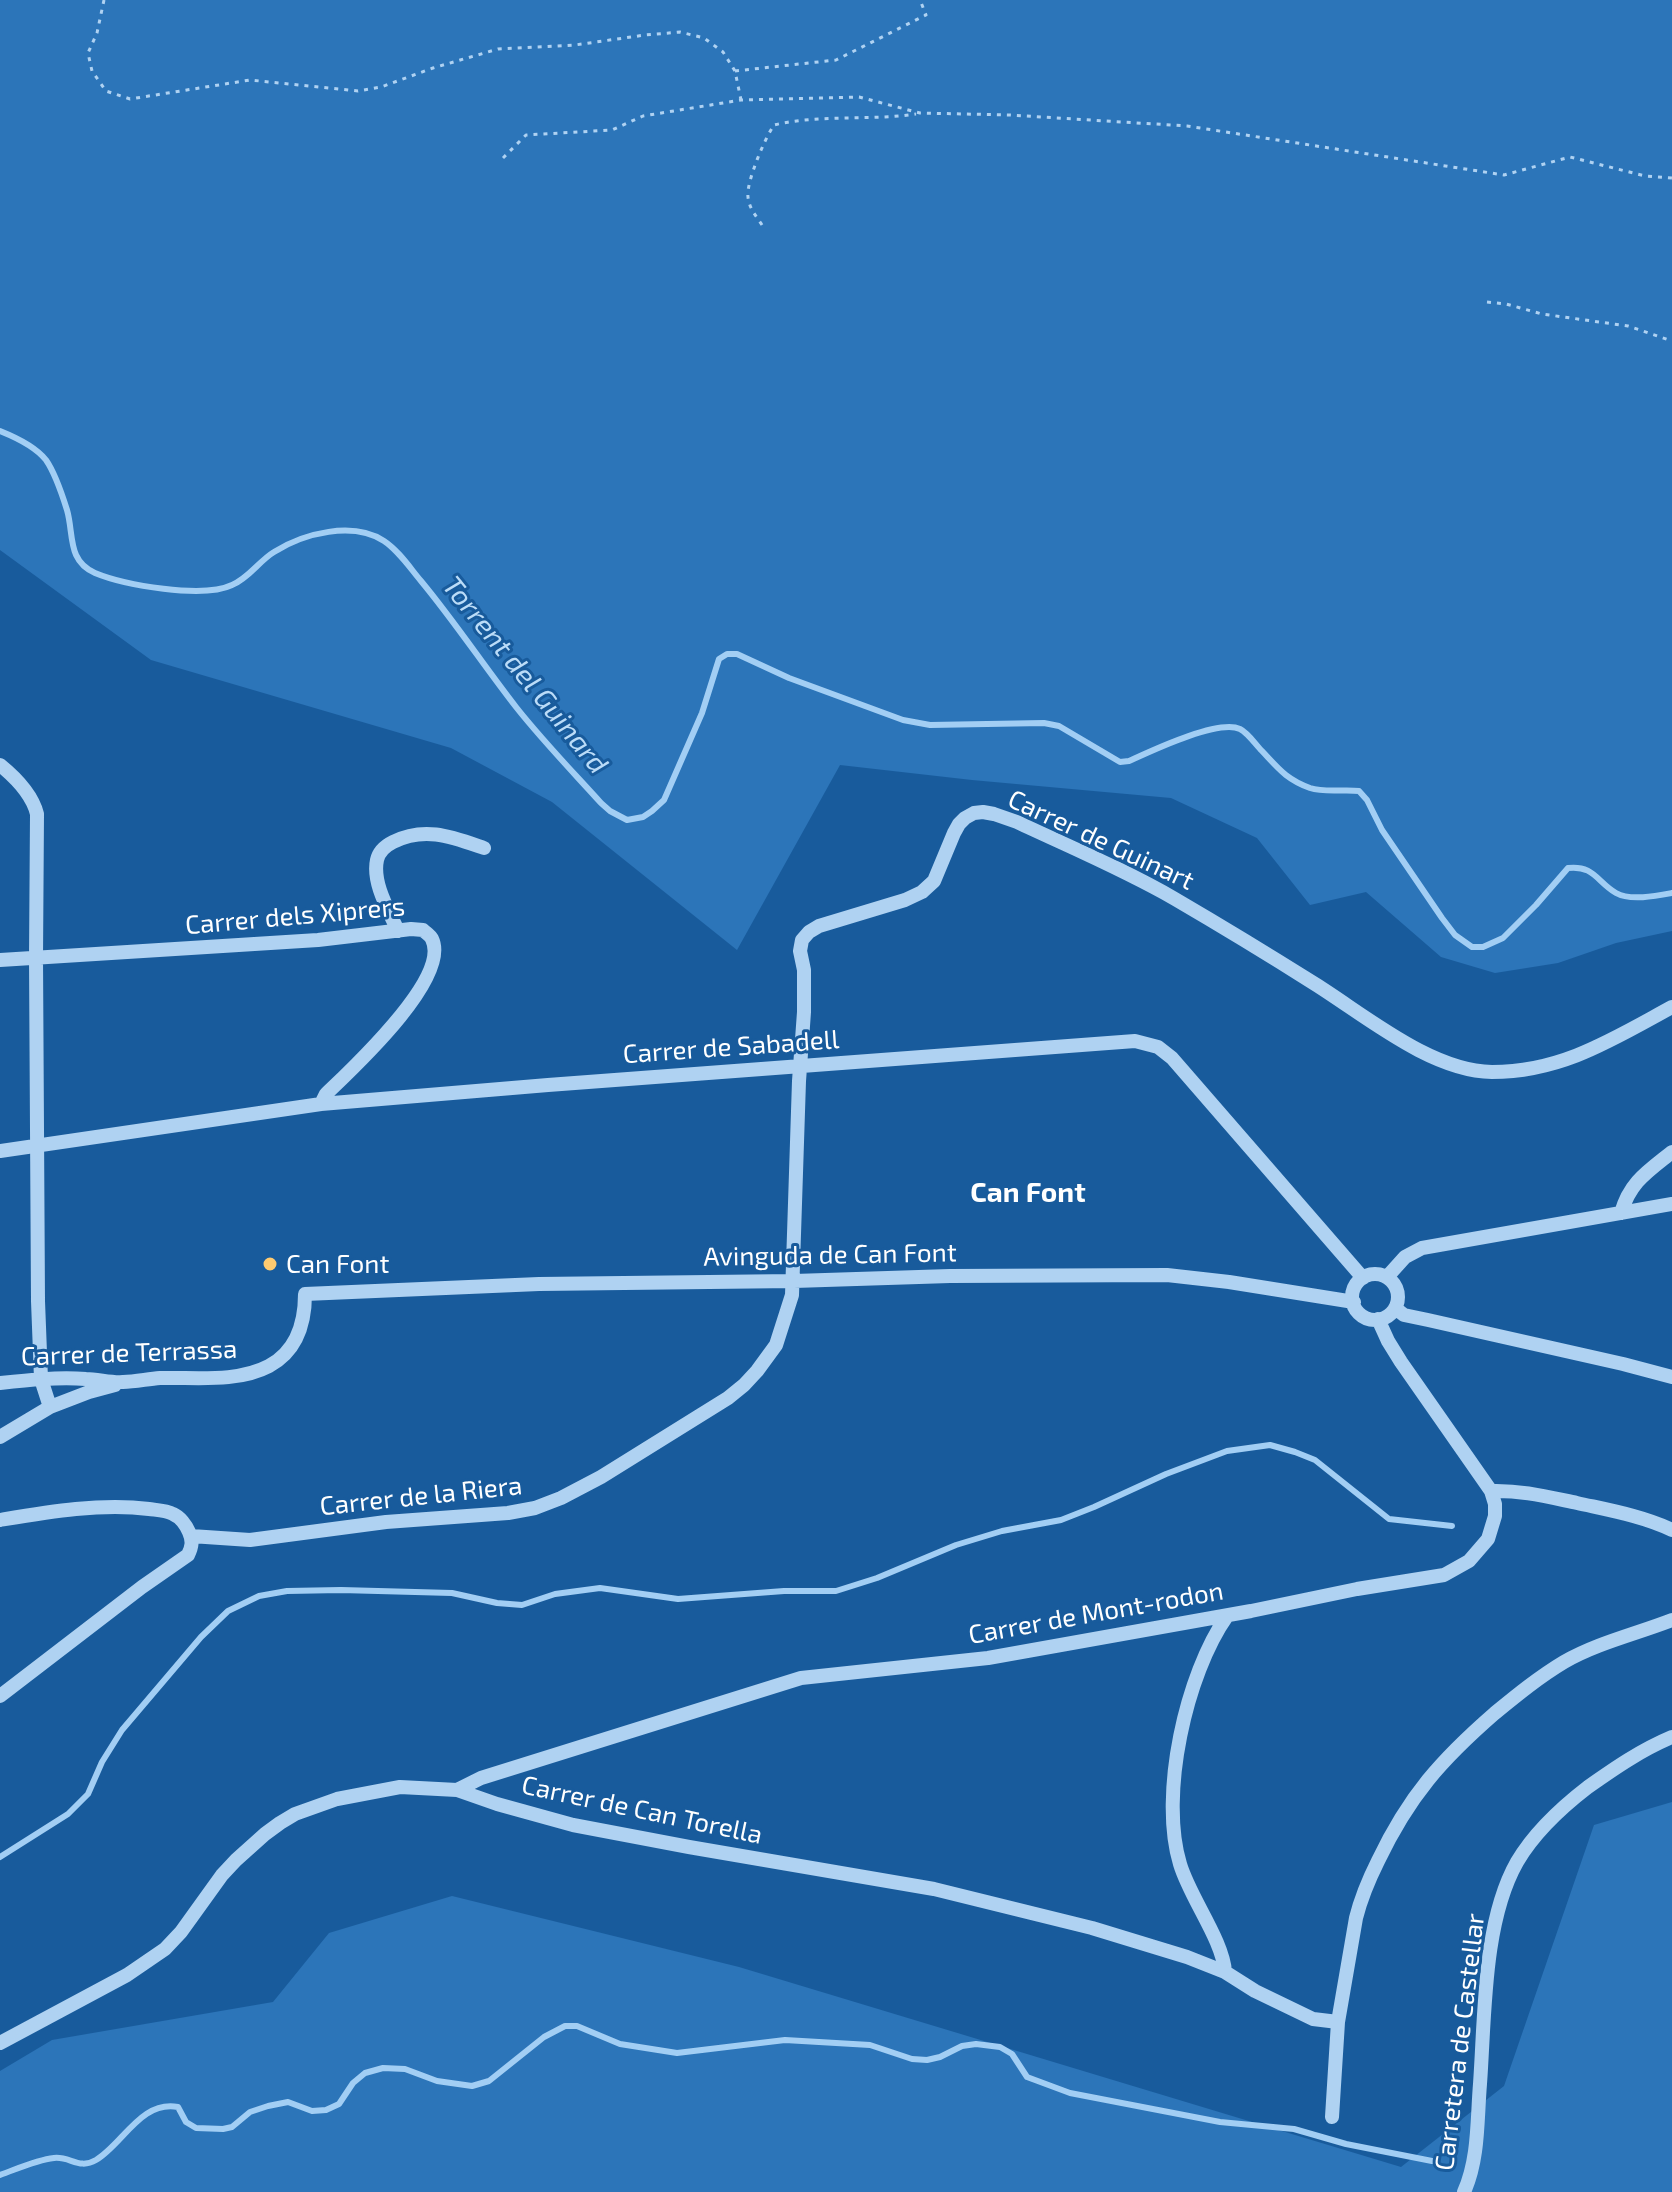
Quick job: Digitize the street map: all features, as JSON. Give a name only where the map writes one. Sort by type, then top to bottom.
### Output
[{"type":"street","points":[[5,769],[29,796],[37,814],[38,1301],[41,1379],[50,1407]]},
{"type":"street","name":"Carrer de Guinart","points":[[794,1281],[804,1012],[802,940],[809,932],[828,922],[905,900],[922,892],[934,881],[959,824],[974,813],[994,814],[1017,822],[1172,897],[1303,976],[1421,1053],[1458,1067],[1493,1072],[1553,1065],[1586,1053],[1672,1007]]},
{"type":"street","points":[[398,931],[384,899],[377,872],[376,862],[383,847],[403,837],[431,832],[484,848]]},
{"type":"street","name":"Carrer dels Xiprers","points":[[0,960],[318,940],[423,930],[432,940],[434,953],[429,974],[400,1018],[326,1094],[321,1104]]},
{"type":"street","name":"Carrer de Sabadell","points":[[0,1151],[321,1104],[1135,1041],[1158,1047],[1192,1079],[1363,1278]]},
{"type":"street","points":[[1621,1213],[1633,1185],[1672,1152]]},
{"type":"street","points":[[1387,1277],[1405,1257],[1422,1248],[1672,1204]]},
{"type":"street","name":"Avinguda de Can Font","points":[[305,1294],[539,1284],[1167,1275],[1354,1302]]},
{"type":"street","points":[[1367,1275],[1387,1277],[1397,1290],[1395,1308],[1388,1316],[1378,1319],[1369,1319],[1360,1314],[1353,1290],[1358,1281],[1367,1275]]},
{"type":"street","name":"Carrer de la Riera","points":[[191,1536],[250,1540],[386,1522],[508,1513],[535,1508],[561,1498],[601,1477],[744,1385],[776,1345],[787,1315],[794,1281]]},
{"type":"street","name":"Carrer de Terrassa","points":[[0,1383],[41,1379],[123,1382],[235,1376],[257,1371],[283,1356],[301,1330],[305,1294]]},
{"type":"street","points":[[1395,1308],[1404,1315],[1416,1318],[1672,1377]]},
{"type":"street","points":[[1378,1319],[1401,1362],[1491,1491],[1519,1491],[1604,1509],[1672,1530]]},
{"type":"street","points":[[0,1437],[50,1407],[123,1382]]},
{"type":"street","name":"Carrer de Mont-rodon","points":[[457,1790],[481,1778],[801,1678],[988,1658],[1444,1575],[1458,1569],[1480,1551],[1488,1539],[1495,1516],[1491,1491]]},
{"type":"street","points":[[0,1520],[72,1510],[142,1508],[172,1513],[181,1520],[191,1536],[192,1547],[188,1555],[0,1696]]},
{"type":"street","points":[[1225,1972],[1224,1958],[1180,1863],[1174,1811],[1177,1754],[1185,1714],[1213,1634],[1227,1616]]},
{"type":"street","points":[[1332,2117],[1338,2022],[1359,1903],[1401,1815],[1458,1745],[1517,1694],[1565,1661],[1592,1648],[1672,1620]]},
{"type":"street","name":"Carretera de Castellar","points":[[1464,2192],[1474,2151],[1487,1980],[1495,1923],[1505,1888],[1517,1862],[1549,1821],[1578,1795],[1634,1756],[1672,1737]]},
{"type":"street","name":"Carrer de Can Torella","points":[[0,2043],[127,1975],[165,1949],[236,1860],[265,1834],[295,1814],[337,1799],[400,1787],[457,1790],[573,1825],[934,1889],[1092,1928],[1187,1957],[1225,1972],[1255,1991],[1313,2019],[1338,2022]]},
{"type":"path","points":[[104,0],[97,33],[88,53],[92,71],[106,91],[130,99],[250,80],[358,91],[381,87],[498,49],[575,45],[680,32],[704,38],[723,52],[735,71],[741,100]]},
{"type":"path","points":[[735,71],[836,60],[926,15],[920,0]]},
{"type":"path","points":[[503,158],[526,135],[612,130],[643,116],[741,100],[859,97],[920,113]]},
{"type":"path","points":[[762,225],[750,208],[747,192],[766,138],[774,125],[798,119],[843,120],[920,113],[1187,126],[1504,175],[1570,157],[1645,176],[1672,178]]},
{"type":"path","points":[[1487,302],[1542,314],[1628,326],[1672,341]]},
{"type":"shaded area","points":[[0,0],[1672,0],[1672,931],[1616,943],[1558,963],[1495,973],[1441,957],[1366,892],[1310,905],[1257,838],[1171,798],[840,765],[737,950],[552,802],[451,748],[151,660],[0,550]]},
{"type":"shaded area","points":[[1672,1802],[1672,2192],[0,2192],[0,2071],[52,2040],[273,2002],[329,1933],[452,1896],[739,1967],[1401,2167],[1504,2086],[1594,1825]]},
{"type":"waterway","name":"Torrent del Guinard","points":[[0,431],[31,446],[46,460],[67,510],[76,554],[86,568],[108,578],[184,591],[219,589],[238,582],[274,552],[299,539],[343,531],[372,535],[384,541],[434,597],[536,731],[601,803],[627,820],[643,817],[664,800],[702,713],[719,659],[727,654],[737,654],[789,678],[903,720],[930,725],[1044,723],[1059,726],[1120,762],[1201,732],[1216,728],[1240,729],[1295,781],[1328,791],[1359,791],[1442,918],[1455,935],[1472,947],[1483,947],[1503,938],[1568,868],[1584,869],[1616,893],[1628,897],[1672,893]]},
{"type":"waterway","points":[[0,1857],[68,1814],[88,1794],[102,1762],[122,1730],[201,1637],[228,1611],[259,1596],[287,1591],[341,1590],[452,1593],[522,1605],[555,1594],[600,1588],[678,1599],[784,1591],[836,1591],[877,1578],[956,1545],[1002,1531],[1061,1520],[1227,1451],[1270,1445],[1315,1460],[1389,1519],[1452,1526]]},
{"type":"waterway","points":[[0,2175],[54,2158],[90,2163],[106,2153],[143,2116],[165,2107],[178,2107],[186,2122],[196,2128],[223,2129],[232,2127],[250,2112],[288,2102],[312,2111],[326,2110],[339,2104],[353,2083],[365,2073],[383,2068],[405,2069],[437,2081],[472,2086],[489,2081],[544,2037],[565,2026],[577,2026],[620,2044],[677,2053],[785,2040],[870,2045],[912,2059],[927,2060],[962,2046],[1000,2047],[1012,2054],[1027,2077],[1070,2093],[1220,2122],[1294,2129],[1346,2144],[1432,2161]]},
{"type":"place","name":"Can Font","points":[[270,1264]]},
{"type":"district","name":"Can Font","points":[[1028,1193]]}]
